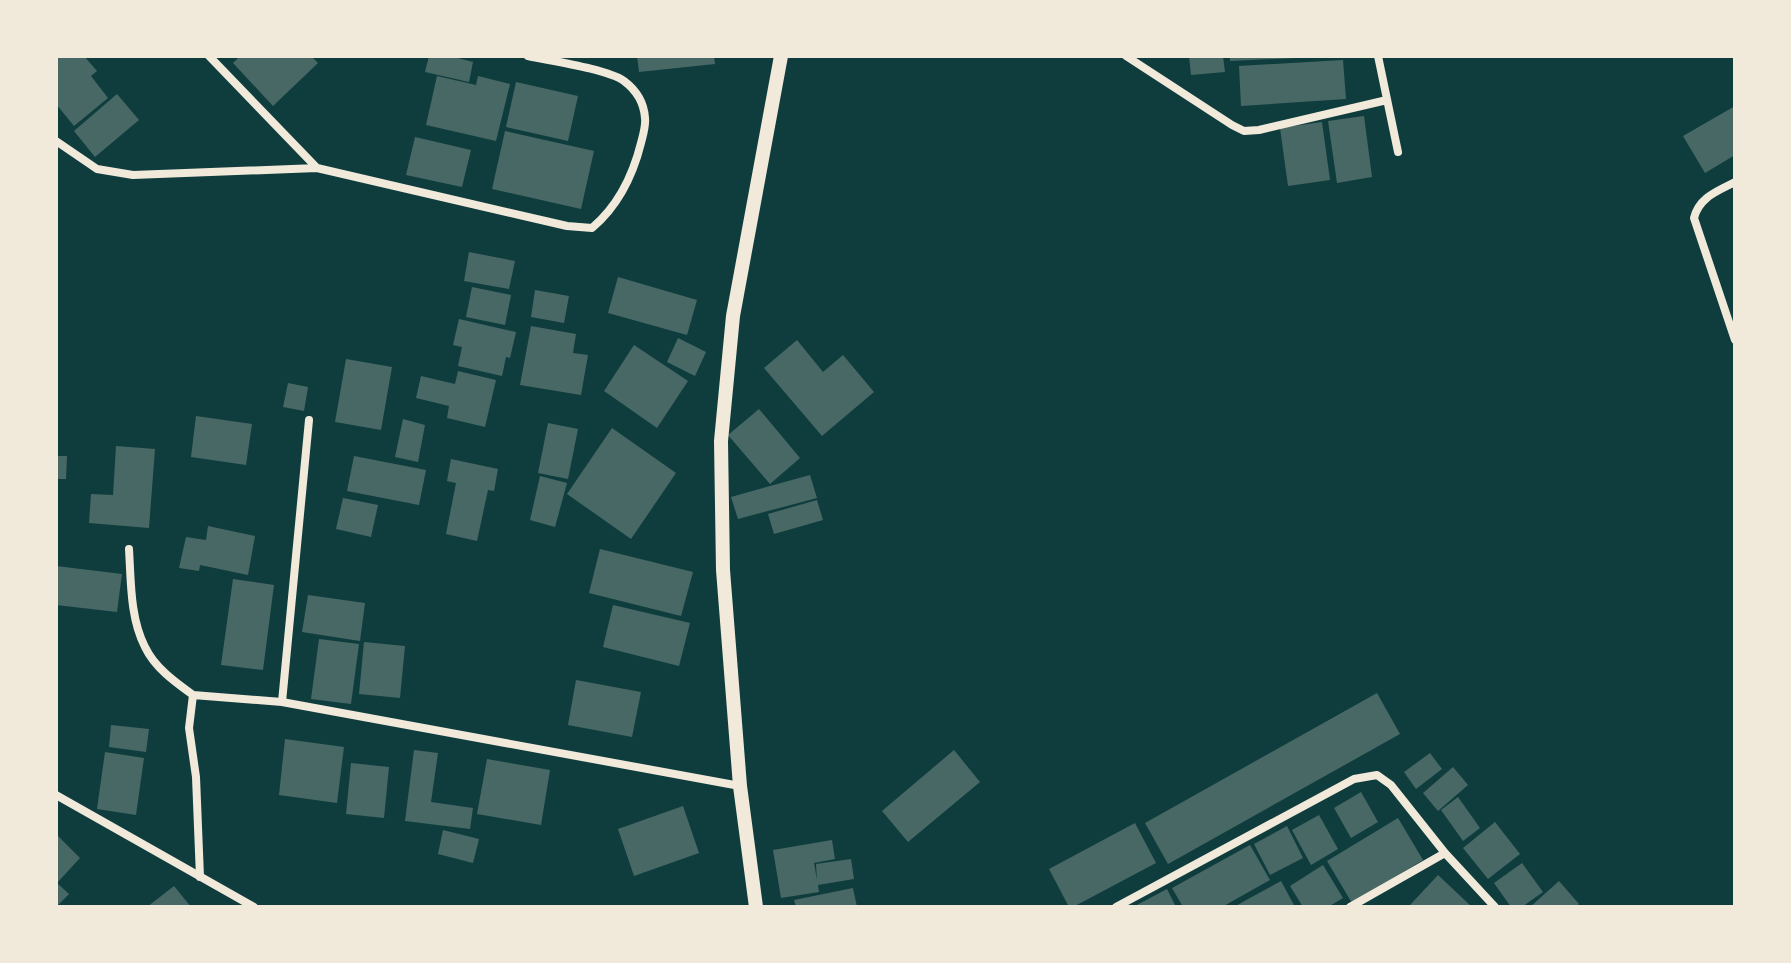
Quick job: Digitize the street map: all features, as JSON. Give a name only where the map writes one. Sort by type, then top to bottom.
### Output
[{"type":"street","points":[[209,56],[317,168]]},
{"type":"street","points":[[56,141],[97,169],[133,175],[317,168],[567,226],[592,228],[616,203],[635,165],[645,119],[639,96],[624,81],[608,74],[528,56]]},
{"type":"street","points":[[756,907],[740,786],[723,570],[721,441],[733,316],[781,56]]},
{"type":"street","points":[[1126,56],[1244,131],[1387,100]]},
{"type":"street","points":[[1378,56],[1398,152]]},
{"type":"street","points":[[1735,182],[1704,198],[1696,208],[1694,218],[1733,326],[1735,340]]},
{"type":"street","points":[[282,702],[309,420]]},
{"type":"street","points":[[129,549],[133,602],[144,647],[157,665],[193,695],[282,702],[740,786]]},
{"type":"street","points":[[193,695],[189,728],[200,830],[200,877]]},
{"type":"street","points":[[1116,907],[1354,779],[1377,775],[1391,785],[1445,853],[1495,907]]},
{"type":"street","points":[[56,795],[254,907]]},
{"type":"street","points":[[1350,907],[1445,853]]},
{"type":"building","points":[[56,56],[84,56],[97,71],[91,76],[108,98],[74,126],[56,104]]},
{"type":"building","points":[[240,56],[311,56],[318,63],[273,106],[233,63]]},
{"type":"building","points":[[429,56],[450,56],[473,62],[469,82],[425,72]]},
{"type":"building","points":[[637,56],[714,56],[715,64],[639,72]]},
{"type":"building","points":[[1189,56],[1223,56],[1225,72],[1191,75]]},
{"type":"building","points":[[1230,56],[1297,56],[1297,58],[1230,61]]},
{"type":"building","points":[[1343,60],[1346,99],[1241,106],[1239,66]]},
{"type":"building","points":[[437,76],[476,85],[478,76],[510,84],[496,141],[426,125]]},
{"type":"building","points":[[516,82],[578,96],[568,141],[506,127]]},
{"type":"building","points":[[117,94],[139,120],[95,157],[74,131]]},
{"type":"building","points":[[1735,106],[1735,155],[1705,173],[1683,136]]},
{"type":"building","points":[[1364,116],[1372,177],[1337,183],[1328,121]]},
{"type":"building","points":[[1322,122],[1330,180],[1288,186],[1280,128]]},
{"type":"building","points":[[505,131],[594,151],[581,209],[492,189]]},
{"type":"building","points":[[415,137],[471,150],[462,187],[406,175]]},
{"type":"building","points":[[469,252],[515,261],[509,289],[464,281]]},
{"type":"building","points":[[618,277],[697,300],[687,335],[608,313]]},
{"type":"building","points":[[472,287],[511,295],[505,325],[466,317]]},
{"type":"building","points":[[535,290],[569,296],[564,323],[531,317]]},
{"type":"building","points":[[459,319],[516,332],[502,376],[458,366],[462,347],[453,345]]},
{"type":"building","points":[[531,326],[576,334],[573,353],[588,355],[581,395],[520,385]]},
{"type":"building","points":[[678,338],[706,352],[695,376],[667,362]]},
{"type":"building","points":[[797,340],[823,372],[843,355],[874,392],[822,436],[764,368]]},
{"type":"building","points":[[634,345],[688,381],[657,428],[604,391]]},
{"type":"building","points":[[346,359],[392,367],[381,430],[335,422]]},
{"type":"building","points":[[458,371],[496,380],[485,427],[447,418],[449,406],[416,398],[421,376],[455,384]]},
{"type":"building","points":[[288,383],[308,387],[304,411],[283,407]]},
{"type":"building","points":[[759,409],[800,458],[770,484],[728,435]]},
{"type":"building","points":[[196,416],[252,424],[246,465],[191,457]]},
{"type":"building","points":[[403,419],[425,425],[418,462],[395,457]]},
{"type":"building","points":[[548,423],[578,429],[568,479],[538,473]]},
{"type":"building","points":[[612,428],[676,473],[631,539],[567,494]]},
{"type":"building","points":[[116,446],[155,449],[149,528],[89,523],[91,494],[113,495]]},
{"type":"building","points":[[56,456],[67,456],[66,479],[56,479]]},
{"type":"building","points":[[354,456],[426,470],[419,505],[347,491]]},
{"type":"building","points":[[451,459],[498,469],[494,491],[488,490],[477,541],[446,534],[456,483],[447,481]]},
{"type":"building","points":[[810,475],[817,498],[738,519],[731,497]]},
{"type":"building","points":[[540,476],[567,483],[555,527],[530,520]]},
{"type":"building","points":[[343,498],[378,505],[371,537],[336,529]]},
{"type":"building","points":[[817,500],[823,520],[774,534],[768,514]]},
{"type":"building","points":[[208,526],[255,536],[248,575],[200,565],[199,571],[179,568],[186,537],[206,540]]},
{"type":"building","points":[[600,549],[693,572],[681,616],[589,593]]},
{"type":"building","points":[[56,566],[122,574],[117,612],[56,605]]},
{"type":"building","points":[[233,579],[274,585],[263,670],[221,665]]},
{"type":"building","points":[[308,595],[365,603],[360,641],[302,632]]},
{"type":"building","points":[[613,605],[690,623],[679,666],[603,647]]},
{"type":"building","points":[[319,639],[359,644],[351,704],[311,699]]},
{"type":"building","points":[[364,642],[405,646],[400,698],[359,694]]},
{"type":"building","points":[[576,680],[641,692],[632,737],[568,725]]},
{"type":"building","points":[[1377,693],[1400,734],[1168,864],[1145,823]]},
{"type":"building","points":[[111,725],[149,729],[146,752],[109,747]]},
{"type":"building","points":[[285,739],[344,747],[337,803],[279,795]]},
{"type":"building","points":[[414,750],[438,753],[431,802],[473,808],[470,829],[405,821]]},
{"type":"building","points":[[954,750],[980,782],[908,842],[882,811]]},
{"type":"building","points":[[105,752],[144,758],[136,815],[97,809]]},
{"type":"building","points":[[1430,753],[1442,769],[1416,789],[1404,772]]},
{"type":"building","points":[[487,759],[550,770],[541,825],[477,814]]},
{"type":"building","points":[[351,763],[389,767],[384,818],[346,814]]},
{"type":"building","points":[[1453,767],[1468,785],[1438,811],[1423,793]]},
{"type":"building","points":[[1361,792],[1378,822],[1351,838],[1334,808]]},
{"type":"building","points":[[1458,797],[1480,828],[1463,841],[1441,810]]},
{"type":"building","points":[[683,806],[699,853],[634,876],[618,829]]},
{"type":"building","points":[[1319,815],[1338,849],[1311,865],[1292,830]]},
{"type":"building","points":[[1398,818],[1423,860],[1352,903],[1327,861]]},
{"type":"building","points":[[1495,822],[1520,854],[1488,879],[1463,848]]},
{"type":"building","points":[[1135,823],[1156,863],[1069,907],[1049,869]]},
{"type":"building","points":[[1287,826],[1303,858],[1270,875],[1254,844]]},
{"type":"building","points":[[443,830],[479,839],[473,863],[438,854]]},
{"type":"building","points":[[58,836],[80,858],[57,883],[69,894],[56,907],[56,838]]},
{"type":"building","points":[[832,840],[835,859],[814,863],[817,880],[816,864],[851,859],[854,879],[818,885],[819,892],[781,898],[773,850]]},
{"type":"building","points":[[1250,845],[1270,880],[1222,907],[1183,907],[1172,888]]},
{"type":"building","points":[[1522,863],[1543,892],[1522,907],[1511,907],[1494,883]]},
{"type":"building","points":[[1323,865],[1343,898],[1328,907],[1303,907],[1290,886]]},
{"type":"building","points":[[1438,875],[1472,907],[1412,907],[1410,905]]},
{"type":"building","points":[[1281,881],[1295,907],[1234,907],[1248,899]]},
{"type":"building","points":[[1559,881],[1579,904],[1575,907],[1530,907]]},
{"type":"building","points":[[174,886],[191,907],[147,907]]},
{"type":"building","points":[[853,888],[857,907],[796,907],[794,900]]},
{"type":"building","points":[[1167,889],[1176,907],[1133,907]]}]
